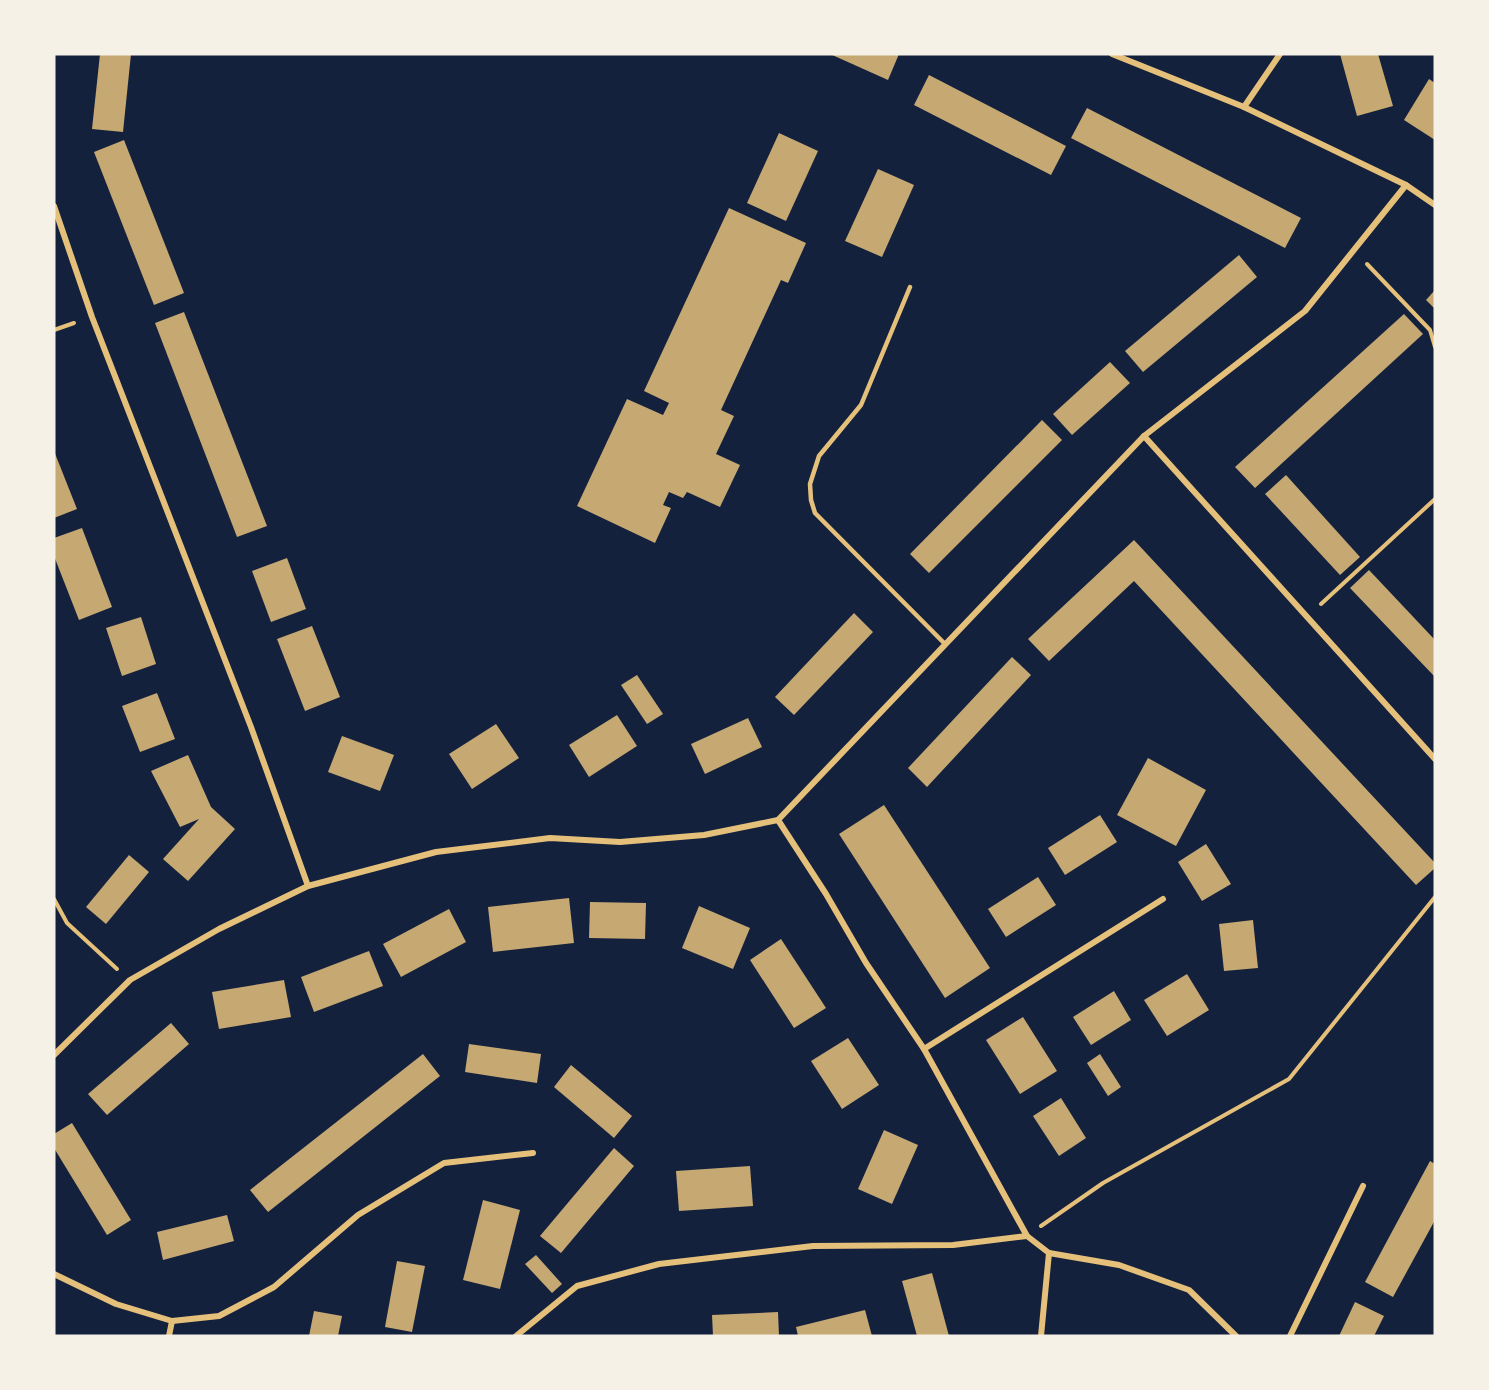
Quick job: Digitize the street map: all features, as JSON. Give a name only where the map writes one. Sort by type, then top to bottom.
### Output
[{"type":"street","points":[[1112,54],[1244,107],[1406,185],[1435,205]]},
{"type":"street","points":[[1244,107],[1280,54]]},
{"type":"street","points":[[54,1055],[130,980],[219,929],[308,886],[436,852],[550,838],[620,842],[704,835],[778,820],[1144,436],[1305,311],[1406,185]]},
{"type":"street","points":[[54,206],[92,317],[246,716],[308,886]]},
{"type":"street","points":[[1144,436],[1435,759]]},
{"type":"street","points":[[778,820],[826,894],[866,963],[924,1049],[1027,1236],[1049,1253],[1119,1265],[1189,1290],[1236,1336]]},
{"type":"street","points":[[924,1049],[1163,899]]},
{"type":"street","points":[[54,1274],[116,1304],[172,1321],[219,1316],[274,1287],[358,1215],[444,1163],[533,1153]]},
{"type":"street","points":[[1290,1336],[1363,1186]]},
{"type":"street","points":[[516,1336],[577,1286],[659,1264],[813,1246],[953,1245],[1027,1236]]},
{"type":"street","points":[[1041,1336],[1049,1253]]},
{"type":"street","points":[[169,1336],[172,1321]]},
{"type":"lane","points":[[910,287],[861,405],[819,456],[810,484],[811,500],[815,513],[945,644]]},
{"type":"path","points":[[1354,250],[1430,330],[1435,347]]},
{"type":"path","points":[[1307,616],[1435,499]]},
{"type":"path","points":[[1027,1236],[1103,1183],[1289,1079],[1435,897]]},
{"type":"path","points":[[54,899],[67,924],[130,980]]},
{"type":"building","points":[[100,54],[131,54],[123,132],[92,129]]},
{"type":"building","points":[[830,54],[899,54],[888,80]]},
{"type":"building","points":[[1340,54],[1378,54],[1393,106],[1357,116]]},
{"type":"building","points":[[929,75],[1066,146],[1051,175],[914,105]]},
{"type":"building","points":[[1429,79],[1435,83],[1435,140],[1404,120]]},
{"type":"building","points":[[1087,108],[1301,218],[1285,248],[1071,138]]},
{"type":"building","points":[[779,133],[818,151],[786,221],[747,203]]},
{"type":"building","points":[[124,140],[184,293],[154,305],[94,152]]},
{"type":"building","points":[[878,169],[914,185],[882,257],[845,241]]},
{"type":"building","points":[[729,208],[806,243],[788,283],[781,280],[721,410],[734,416],[716,454],[740,465],[720,507],[687,492],[683,498],[669,492],[663,505],[671,508],[655,543],[577,506],[627,399],[663,415],[669,403],[644,391]]},
{"type":"building","points":[[1239,255],[1257,277],[1143,372],[1125,351]]},
{"type":"building","points":[[1435,290],[1435,309],[1426,300]]},
{"type":"building","points":[[184,312],[267,526],[237,537],[155,323]]},
{"type":"building","points":[[1404,314],[1423,334],[1255,488],[1235,467]]},
{"type":"building","points":[[1110,362],[1130,383],[1072,435],[1053,414]]},
{"type":"building","points":[[1042,420],[1062,440],[929,573],[910,554]]},
{"type":"building","points":[[54,451],[77,509],[54,518]]},
{"type":"building","points":[[1286,475],[1360,557],[1340,575],[1265,494]]},
{"type":"building","points":[[82,528],[112,607],[79,620],[54,556],[54,538]]},
{"type":"building","points":[[1134,540],[1435,863],[1435,868],[1416,885],[1134,581],[1049,661],[1028,639]]},
{"type":"building","points":[[287,558],[306,609],[271,622],[252,571]]},
{"type":"building","points":[[1369,570],[1435,640],[1435,677],[1350,588]]},
{"type":"building","points":[[854,613],[873,632],[794,715],[775,697]]},
{"type":"building","points":[[141,617],[156,664],[122,676],[106,628]]},
{"type":"building","points":[[312,626],[340,697],[305,711],[277,639]]},
{"type":"building","points":[[1012,657],[1031,675],[927,787],[908,768]]},
{"type":"building","points":[[637,675],[663,714],[647,724],[621,685]]},
{"type":"building","points":[[157,693],[175,739],[140,752],[122,706]]},
{"type":"building","points":[[617,715],[637,746],[589,777],[569,745]]},
{"type":"building","points":[[748,718],[762,747],[705,774],[691,744]]},
{"type":"building","points":[[496,724],[519,758],[472,789],[449,754]]},
{"type":"building","points":[[342,736],[394,755],[380,791],[328,772]]},
{"type":"building","points":[[188,755],[211,807],[235,829],[188,881],[163,859],[199,819],[180,827],[151,771]]},
{"type":"building","points":[[1148,758],[1206,790],[1176,846],[1117,815]]},
{"type":"building","points":[[884,805],[990,968],[945,998],[839,834]]},
{"type":"building","points":[[1100,815],[1117,842],[1065,875],[1048,848]]},
{"type":"building","points":[[1206,844],[1231,884],[1202,901],[1178,862]]},
{"type":"building","points":[[129,855],[149,872],[106,924],[86,907]]},
{"type":"building","points":[[1038,877],[1056,905],[1006,937],[988,909]]},
{"type":"building","points":[[569,898],[574,943],[493,952],[488,907]]},
{"type":"building","points":[[590,902],[646,903],[645,939],[589,938]]},
{"type":"building","points":[[699,906],[750,928],[733,969],[682,948]]},
{"type":"building","points":[[449,909],[466,942],[401,977],[383,944]]},
{"type":"building","points":[[1253,920],[1258,968],[1224,971],[1219,924]]},
{"type":"building","points":[[781,939],[826,1008],[794,1028],[750,960]]},
{"type":"building","points":[[369,951],[383,986],[314,1012],[301,977]]},
{"type":"building","points":[[1187,974],[1209,1010],[1167,1036],[1144,1000]]},
{"type":"building","points":[[284,980],[291,1017],[219,1029],[212,992]]},
{"type":"building","points":[[1114,991],[1131,1020],[1091,1045],[1073,1017]]},
{"type":"building","points":[[1023,1017],[1057,1071],[1020,1094],[986,1040]]},
{"type":"building","points":[[171,1023],[189,1044],[107,1115],[88,1094]]},
{"type":"building","points":[[848,1038],[879,1085],[842,1109],[811,1061]]},
{"type":"building","points":[[469,1044],[541,1054],[537,1083],[465,1072]]},
{"type":"building","points":[[423,1054],[440,1076],[268,1212],[250,1190]]},
{"type":"building","points":[[1100,1054],[1121,1087],[1108,1096],[1087,1063]]},
{"type":"building","points":[[571,1065],[632,1116],[614,1138],[554,1087]]},
{"type":"building","points":[[1061,1098],[1086,1138],[1059,1156],[1033,1116]]},
{"type":"building","points":[[72,1123],[131,1220],[107,1235],[54,1148],[54,1134]]},
{"type":"building","points":[[884,1130],[918,1145],[892,1204],[858,1189]]},
{"type":"building","points":[[614,1148],[634,1166],[561,1253],[540,1236]]},
{"type":"building","points":[[1430,1161],[1435,1164],[1435,1220],[1393,1297],[1365,1282]]},
{"type":"building","points":[[750,1166],[753,1206],[679,1211],[676,1171]]},
{"type":"building","points":[[483,1200],[520,1210],[500,1289],[463,1280]]},
{"type":"building","points":[[227,1215],[234,1241],[163,1260],[157,1232]]},
{"type":"building","points":[[536,1255],[562,1284],[552,1293],[525,1264]]},
{"type":"building","points":[[397,1261],[425,1266],[412,1332],[385,1327]]},
{"type":"building","points":[[932,1273],[949,1336],[917,1336],[902,1281]]},
{"type":"building","points":[[1355,1302],[1384,1316],[1374,1336],[1339,1336]]},
{"type":"building","points":[[865,1310],[872,1336],[798,1336],[796,1327]]},
{"type":"building","points":[[314,1311],[342,1316],[338,1336],[309,1336]]},
{"type":"building","points":[[778,1312],[779,1336],[713,1336],[712,1315]]}]
